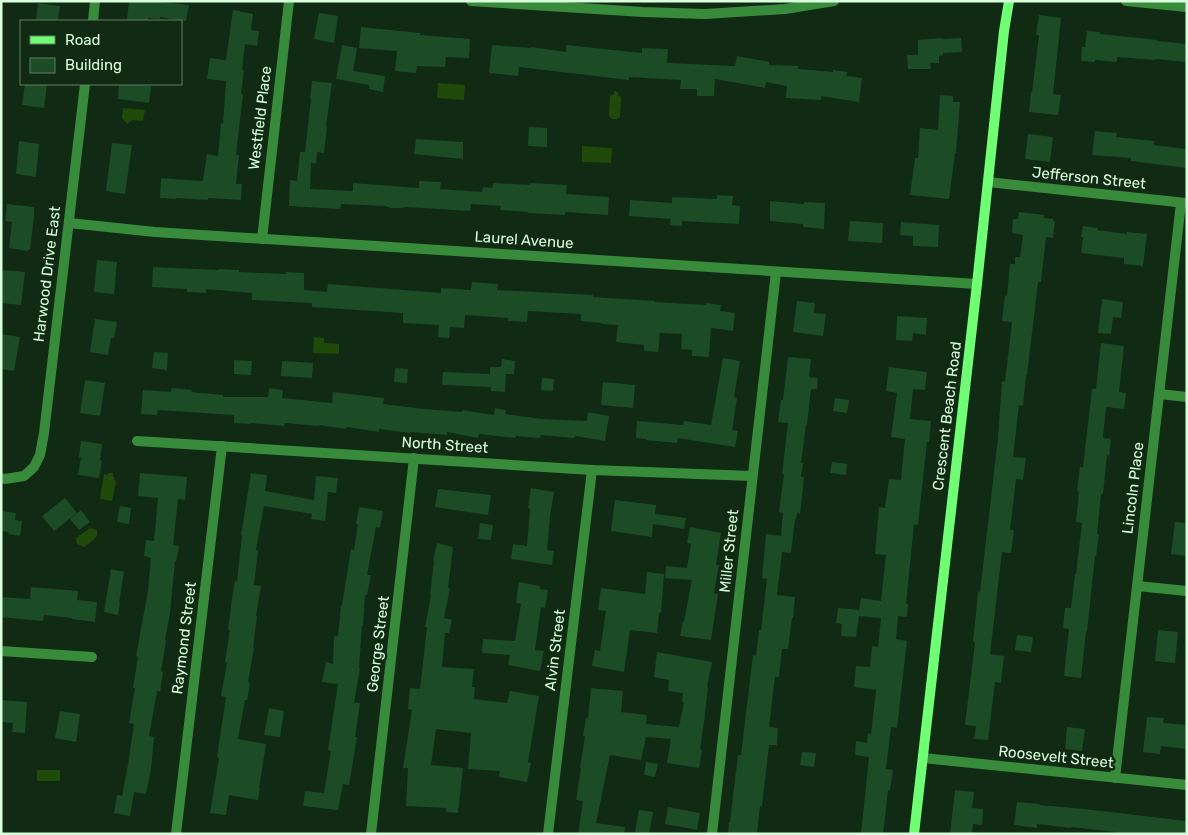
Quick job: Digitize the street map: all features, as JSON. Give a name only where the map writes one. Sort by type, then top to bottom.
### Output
[{"type":"street","points":[[93,20],[95,1]]},
{"type":"street","name":"Westfield Place","points":[[262,239],[289,1]]},
{"type":"street","points":[[471,1],[706,14],[785,9],[834,1]]},
{"type":"street","name":"Crescent Beach Road","points":[[914,834],[1008,1]]},
{"type":"street","points":[[1126,1],[1187,7]]},
{"type":"street","name":"Harwood Drive East","points":[[1,478],[24,476],[34,467],[40,456],[86,85]]},
{"type":"street","name":"Jefferson Street","points":[[988,182],[1184,203]]},
{"type":"street","name":"Lincoln Place","points":[[1115,778],[1159,394],[1184,203]]},
{"type":"street","name":"Laurel Avenue","points":[[69,223],[152,232],[977,284]]},
{"type":"street","name":"Miller Street","points":[[712,834],[776,272]]},
{"type":"street","points":[[1159,394],[1187,397]]},
{"type":"street","name":"North Street","points":[[137,441],[592,470],[752,476]]},
{"type":"street","name":"Raymond Street","points":[[176,834],[222,446]]},
{"type":"street","name":"George Street","points":[[371,834],[414,458]]},
{"type":"street","name":"Alvin Street","points":[[548,834],[592,470]]},
{"type":"street","points":[[1137,586],[1187,591]]},
{"type":"street","points":[[1,651],[92,657]]},
{"type":"street","name":"Roosevelt Street","points":[[922,758],[1187,785]]},
{"type":"shaded area","points":[[438,83],[465,85],[464,100],[437,98]]},
{"type":"shaded area","points":[[614,91],[618,92],[618,95],[621,97],[620,117],[617,119],[612,119],[609,116],[610,96],[614,94]]},
{"type":"shaded area","points":[[123,108],[145,110],[143,121],[132,120],[127,124],[122,118]]},
{"type":"shaded area","points":[[582,146],[612,148],[611,163],[582,162]]},
{"type":"shaded area","points":[[314,337],[324,338],[324,343],[339,344],[339,354],[313,353]]},
{"type":"shaded area","points":[[108,473],[113,473],[114,480],[116,481],[112,501],[100,499],[104,474],[108,475]]},
{"type":"shaded area","points":[[90,528],[97,530],[97,536],[84,547],[77,544],[76,538]]},
{"type":"shaded area","points":[[37,770],[60,770],[60,781],[37,781]]},
{"type":"building","points":[[129,1],[152,1],[189,5],[186,21],[160,17],[160,19],[127,20]]},
{"type":"building","points":[[38,3],[60,6],[58,20],[36,20]]},
{"type":"building","points":[[233,10],[253,14],[251,30],[259,31],[257,46],[245,44],[242,70],[244,70],[241,94],[243,94],[236,155],[239,155],[236,184],[242,184],[241,200],[160,198],[161,178],[201,181],[203,180],[207,154],[218,156],[221,123],[223,124],[226,81],[207,79],[210,58],[226,60]]},
{"type":"building","points":[[319,13],[338,16],[334,43],[314,39]]},
{"type":"building","points":[[1039,15],[1061,18],[1053,94],[1061,95],[1058,115],[1029,112],[1039,35],[1036,35]]},
{"type":"building","points":[[361,27],[470,39],[469,58],[446,57],[445,67],[417,66],[416,73],[395,71],[397,51],[359,48]]},
{"type":"building","points":[[1087,31],[1187,44],[1187,62],[1117,57],[1117,62],[1081,61],[1082,47],[1085,47]]},
{"type":"building","points":[[961,38],[962,52],[943,53],[943,55],[939,56],[939,63],[930,63],[931,69],[908,69],[907,55],[918,55],[918,40]]},
{"type":"building","points":[[342,45],[357,48],[353,71],[385,76],[383,92],[369,89],[369,85],[336,79]]},
{"type":"building","points":[[492,45],[531,47],[566,52],[566,45],[642,53],[642,48],[668,49],[667,63],[735,66],[737,56],[769,62],[769,65],[798,66],[798,69],[833,72],[833,70],[847,72],[846,76],[862,78],[859,102],[821,96],[821,100],[786,98],[787,86],[766,82],[765,88],[715,79],[714,96],[697,96],[697,89],[680,89],[681,80],[629,77],[629,80],[519,67],[518,76],[489,73]]},
{"type":"building","points":[[312,81],[332,83],[324,153],[317,152],[316,164],[311,163],[310,189],[353,191],[353,183],[419,188],[419,181],[441,182],[440,189],[482,192],[483,187],[492,188],[493,183],[567,185],[566,194],[609,197],[608,215],[565,212],[565,215],[528,213],[500,210],[501,206],[471,204],[470,211],[341,204],[340,209],[289,206],[290,180],[297,181],[300,152],[305,152]]},
{"type":"building","points":[[25,85],[47,85],[44,108],[22,105]]},
{"type":"building","points":[[119,85],[151,86],[149,103],[118,99]]},
{"type":"building","points":[[940,95],[953,96],[953,102],[960,102],[956,153],[949,199],[910,195],[915,158],[918,158],[920,128],[938,130]]},
{"type":"building","points":[[529,127],[547,128],[547,147],[528,146]]},
{"type":"building","points":[[1095,131],[1117,133],[1116,137],[1154,141],[1154,145],[1187,149],[1187,168],[1131,161],[1131,158],[1092,155]]},
{"type":"building","points":[[1028,134],[1053,137],[1050,162],[1025,159]]},
{"type":"building","points":[[416,139],[463,142],[463,159],[414,154]]},
{"type":"building","points":[[19,141],[39,144],[36,177],[16,174]]},
{"type":"building","points":[[112,143],[132,145],[125,194],[106,191]]},
{"type":"building","points":[[717,195],[733,196],[732,205],[740,206],[739,224],[682,221],[682,226],[670,225],[671,219],[629,216],[630,200],[672,203],[672,197],[717,199]]},
{"type":"building","points":[[770,201],[804,204],[804,202],[825,203],[824,229],[803,227],[803,224],[770,221]]},
{"type":"building","points":[[7,204],[34,207],[30,250],[28,251],[9,248],[12,222],[5,221]]},
{"type":"building","points":[[1019,212],[1044,215],[1044,218],[1055,221],[1053,238],[1046,237],[1041,282],[1038,282],[1023,406],[1019,405],[1013,457],[1026,458],[1023,480],[1016,479],[1010,530],[1014,530],[1011,553],[1002,552],[990,654],[1004,656],[1001,683],[995,682],[988,740],[974,739],[976,726],[965,725],[975,642],[973,642],[978,591],[980,592],[998,438],[1002,381],[1005,382],[1012,322],[1002,321],[1005,295],[1007,296],[1010,264],[1015,264],[1015,257],[1020,257],[1023,235],[1012,233],[1013,219],[1018,219]]},
{"type":"building","points":[[850,221],[883,223],[882,243],[848,241]]},
{"type":"building","points":[[901,222],[939,225],[938,247],[913,246],[913,236],[900,235]]},
{"type":"building","points":[[1083,226],[1127,234],[1127,232],[1147,234],[1143,266],[1124,264],[1124,258],[1081,253]]},
{"type":"building","points":[[97,260],[117,262],[114,294],[94,292]]},
{"type":"building","points":[[153,267],[239,270],[239,272],[286,274],[286,272],[304,273],[304,290],[327,292],[328,284],[441,293],[441,288],[471,290],[472,282],[498,284],[497,290],[593,295],[593,297],[655,302],[706,305],[706,303],[721,305],[720,311],[735,313],[733,331],[711,328],[709,357],[692,356],[692,350],[681,349],[682,334],[660,333],[658,352],[644,351],[644,345],[616,342],[618,325],[581,321],[581,314],[528,311],[527,322],[508,321],[508,318],[465,315],[464,328],[450,327],[449,338],[438,337],[439,325],[403,323],[403,313],[312,307],[312,303],[252,300],[252,293],[206,289],[206,293],[187,292],[187,289],[152,287]]},
{"type":"building","points":[[3,270],[25,272],[21,305],[1,303]]},
{"type":"building","points":[[1102,299],[1123,302],[1121,318],[1113,317],[1111,334],[1098,333]]},
{"type":"building","points":[[797,301],[815,303],[814,313],[826,314],[823,336],[793,332]]},
{"type":"building","points":[[897,316],[927,318],[926,335],[913,333],[912,341],[896,340]]},
{"type":"building","points":[[95,319],[117,322],[114,338],[111,338],[108,355],[90,352]]},
{"type":"building","points":[[1,334],[20,337],[14,371],[1,369]]},
{"type":"building","points":[[1101,343],[1124,346],[1119,392],[1126,393],[1124,409],[1106,407],[1103,438],[1111,439],[1109,456],[1107,455],[1103,494],[1101,494],[1097,534],[1099,534],[1081,678],[1064,676],[1069,629],[1063,628],[1065,608],[1071,608],[1076,574],[1082,523],[1076,522],[1079,492],[1077,491],[1080,467],[1083,467],[1092,389],[1096,389]]},
{"type":"building","points":[[154,352],[168,353],[167,370],[152,368]]},
{"type":"building","points":[[788,357],[811,359],[809,377],[818,378],[817,389],[811,389],[806,425],[801,463],[803,463],[801,477],[804,477],[800,514],[797,513],[795,519],[791,553],[782,552],[777,595],[795,597],[793,618],[788,649],[782,649],[779,677],[775,677],[769,727],[778,728],[777,745],[769,745],[757,834],[728,834],[738,755],[741,755],[753,655],[756,656],[759,630],[761,630],[767,579],[762,578],[766,534],[781,536],[783,513],[779,512],[788,423],[778,422],[781,400],[783,400]]},
{"type":"building","points":[[723,358],[740,361],[734,397],[737,398],[732,430],[738,431],[735,447],[678,438],[677,443],[636,438],[637,421],[683,425],[684,421],[711,425]]},
{"type":"building","points":[[502,359],[515,361],[514,374],[506,374],[505,392],[491,391],[491,387],[442,385],[443,372],[490,374],[490,367],[501,367]]},
{"type":"building","points":[[234,360],[252,361],[251,375],[234,374]]},
{"type":"building","points":[[282,361],[313,363],[312,378],[281,376]]},
{"type":"building","points":[[889,367],[927,372],[925,390],[913,389],[910,419],[931,421],[918,525],[914,524],[906,604],[908,604],[907,617],[898,616],[896,639],[907,641],[897,728],[891,727],[886,769],[893,770],[890,790],[888,790],[883,834],[861,834],[869,757],[855,755],[856,741],[867,743],[868,733],[871,734],[876,690],[854,687],[856,666],[870,667],[872,646],[878,647],[881,618],[859,616],[856,637],[841,636],[842,624],[836,623],[838,608],[859,610],[861,598],[881,601],[886,555],[875,554],[879,507],[885,508],[889,479],[901,480],[905,439],[891,437],[897,393],[886,391]]},
{"type":"building","points":[[395,368],[408,369],[407,383],[394,382]]},
{"type":"building","points":[[542,378],[554,379],[553,391],[541,390]]},
{"type":"building","points":[[85,380],[105,383],[100,416],[80,413]]},
{"type":"building","points":[[603,382],[635,385],[633,408],[601,405]]},
{"type":"building","points":[[172,388],[223,395],[223,397],[268,397],[269,388],[283,390],[282,398],[332,403],[333,392],[384,398],[383,404],[462,412],[462,410],[494,415],[495,408],[506,410],[505,414],[542,419],[587,421],[588,412],[609,416],[605,441],[575,436],[574,438],[541,435],[540,438],[516,436],[515,438],[479,434],[478,438],[447,432],[447,435],[379,429],[379,432],[347,427],[346,429],[285,423],[284,426],[234,423],[234,415],[158,410],[157,415],[141,414],[143,390],[171,392]]},
{"type":"building","points":[[835,398],[849,400],[847,413],[833,411]]},
{"type":"building","points":[[81,441],[102,444],[99,478],[78,475]]},
{"type":"building","points":[[832,462],[847,464],[846,475],[830,473]]},
{"type":"building","points":[[140,473],[187,477],[185,500],[178,499],[173,545],[179,546],[175,562],[160,692],[157,691],[149,736],[154,737],[151,769],[146,794],[134,792],[130,816],[114,813],[117,795],[122,796],[134,724],[129,723],[135,688],[133,688],[138,657],[136,656],[148,591],[151,558],[144,556],[146,540],[154,541],[158,498],[138,496]]},
{"type":"building","points":[[251,473],[267,475],[265,491],[314,500],[316,476],[338,478],[336,493],[328,492],[325,521],[311,519],[312,514],[264,506],[256,550],[258,551],[254,585],[261,586],[248,682],[250,683],[238,739],[266,744],[258,800],[229,795],[226,815],[210,813],[226,697],[221,696],[227,663],[225,662],[230,630],[228,630],[235,581],[237,582],[241,535]]},
{"type":"building","points":[[531,488],[554,492],[547,550],[554,551],[552,565],[511,559],[513,544],[527,546],[530,509],[528,508]]},
{"type":"building","points":[[438,489],[491,495],[488,515],[435,507]]},
{"type":"building","points":[[65,498],[77,513],[54,531],[42,516]]},
{"type":"building","points":[[615,500],[656,505],[655,514],[686,518],[684,529],[653,524],[652,537],[611,531]]},
{"type":"building","points":[[120,506],[131,508],[129,524],[117,522]]},
{"type":"building","points":[[359,507],[383,511],[380,528],[376,527],[367,575],[371,575],[367,595],[365,595],[360,668],[354,703],[360,703],[355,737],[357,737],[349,785],[343,784],[338,810],[303,806],[305,791],[324,793],[331,751],[328,750],[338,684],[322,682],[326,662],[333,664],[334,636],[338,636],[341,605],[351,549],[354,550]]},
{"type":"building","points":[[81,510],[90,522],[79,530],[70,519]]},
{"type":"building","points":[[1,511],[16,513],[15,520],[22,521],[20,536],[1,531]]},
{"type":"building","points":[[1175,522],[1187,523],[1187,556],[1171,554]]},
{"type":"building","points":[[480,523],[493,525],[491,540],[478,539]]},
{"type":"building","points":[[690,527],[721,533],[716,565],[719,565],[714,593],[718,594],[711,640],[680,636],[692,580],[665,578],[666,566],[687,568],[691,544],[687,543]]},
{"type":"building","points":[[437,543],[453,547],[448,588],[450,588],[444,618],[452,620],[449,633],[445,633],[442,667],[474,669],[472,687],[475,687],[474,699],[507,703],[510,691],[539,696],[528,762],[531,763],[527,782],[499,777],[500,771],[468,769],[471,733],[436,729],[431,765],[463,768],[458,813],[446,812],[446,808],[406,806],[408,768],[403,768],[412,710],[408,709],[410,688],[420,689],[427,627],[425,627]]},
{"type":"building","points":[[111,569],[124,572],[118,615],[104,612]]},
{"type":"building","points":[[647,572],[664,574],[657,633],[630,630],[624,672],[592,666],[595,650],[600,651],[606,611],[598,610],[601,588],[645,594]]},
{"type":"building","points":[[519,582],[540,586],[540,589],[548,590],[545,608],[541,607],[535,650],[544,651],[540,671],[508,665],[510,655],[482,653],[483,639],[515,641],[521,604],[516,603]]},
{"type":"building","points":[[31,587],[78,591],[77,600],[97,602],[95,622],[44,615],[43,621],[1,617],[1,597],[30,599]]},
{"type":"building","points":[[1158,630],[1178,632],[1175,663],[1155,661]]},
{"type":"building","points":[[1017,635],[1033,637],[1031,652],[1015,650]]},
{"type":"building","points":[[657,652],[712,662],[707,687],[699,768],[667,763],[671,739],[646,737],[641,760],[610,755],[596,823],[625,827],[624,834],[578,834],[583,801],[576,800],[585,736],[583,736],[586,718],[588,718],[591,688],[623,691],[621,712],[647,715],[646,724],[679,727],[684,702],[682,702],[683,693],[668,691],[669,680],[654,677]]},
{"type":"building","points":[[1,700],[27,702],[25,733],[12,732],[13,723],[1,722]]},
{"type":"building","points":[[269,708],[284,711],[280,737],[264,735]]},
{"type":"building","points":[[60,711],[80,714],[76,742],[55,738]]},
{"type":"building","points":[[1147,717],[1164,718],[1163,723],[1187,725],[1187,749],[1161,746],[1160,754],[1143,752]]},
{"type":"building","points":[[1067,727],[1085,729],[1082,751],[1065,749]]},
{"type":"building","points":[[802,752],[816,753],[814,767],[800,765]]},
{"type":"building","points":[[646,762],[658,764],[655,777],[644,775]]},
{"type":"building","points":[[955,790],[974,792],[972,808],[983,809],[982,825],[973,824],[972,834],[950,834]]},
{"type":"building","points":[[1017,802],[1187,821],[1187,834],[1116,834],[1116,832],[1037,824],[1037,828],[1014,825]]},
{"type":"building","points":[[668,807],[700,813],[697,830],[665,824]]},
{"type":"building","points":[[639,810],[653,812],[649,834],[635,832]]}]
